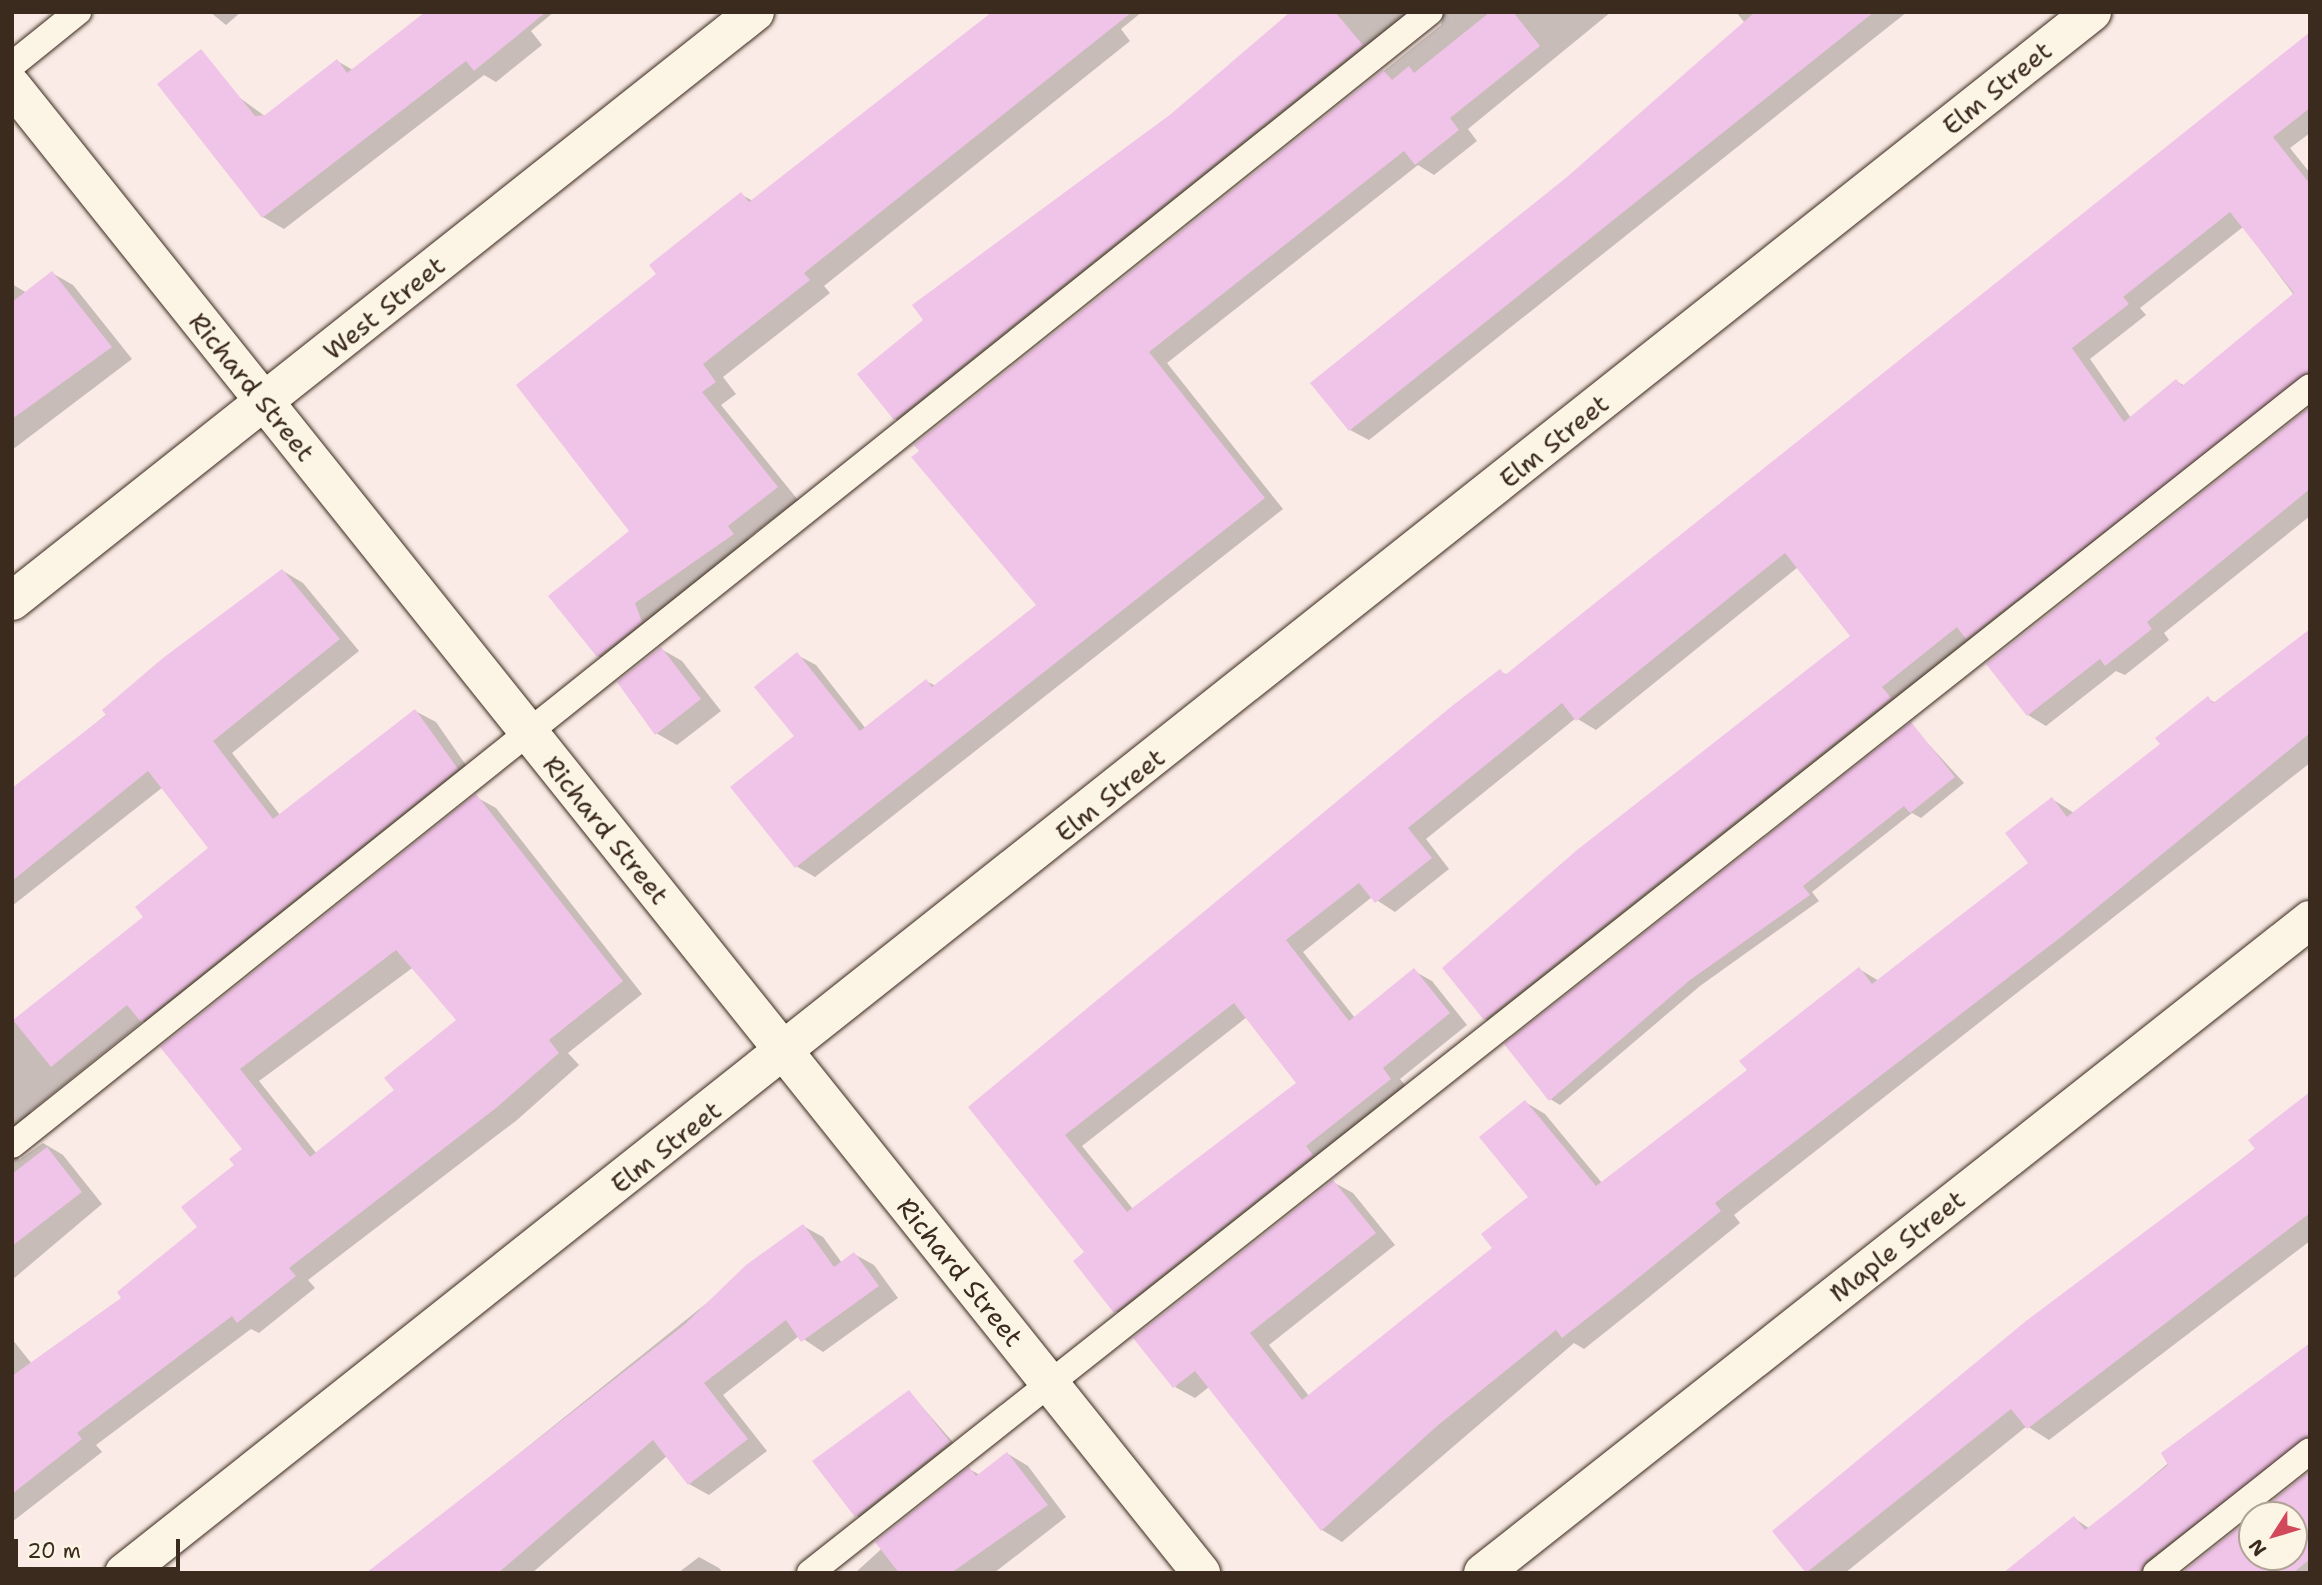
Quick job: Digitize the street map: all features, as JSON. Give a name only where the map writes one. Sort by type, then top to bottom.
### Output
[{"type":"street","name":"West Street","points":[[12,601],[755,12]]},
{"type":"street","name":"Elm Street","points":[[124,1573],[785,1053],[2092,12]]},
{"type":"street","name":"Richard Street","points":[[12,86],[1201,1573]]},
{"type":"street","name":"Maple Street","points":[[1483,1573],[2310,920]]},
{"type":"lane","points":[[12,65],[78,12]]},
{"type":"lane","points":[[12,1145],[1430,12]]},
{"type":"lane","points":[[810,1573],[2310,387]]},
{"type":"lane","points":[[2156,1573],[2310,1451]]},
{"type":"building","points":[[425,12],[546,12],[474,71],[466,61],[262,218],[157,84],[201,49],[255,116],[265,115],[337,59],[347,73]]},
{"type":"building","points":[[992,12],[1132,12],[804,273],[810,280],[703,364],[716,382],[702,392],[778,487],[728,526],[734,534],[635,603],[642,622],[597,657],[548,596],[629,531],[516,385],[656,274],[649,265],[741,192],[749,202]]},
{"type":"building","points":[[1290,12],[1335,12],[1363,45],[894,420],[857,374],[923,320],[912,305],[1171,114]]},
{"type":"building","points":[[1490,12],[1513,12],[1540,46],[1450,118],[1459,130],[1415,165],[1404,151],[1149,352],[1265,498],[795,868],[730,787],[794,736],[754,687],[797,652],[860,731],[926,679],[932,687],[1036,605],[911,457],[919,451],[914,445],[1383,70],[1392,80],[1409,66],[1414,73]]},
{"type":"building","points":[[1755,12],[1874,12],[1349,431],[1310,383],[1567,177]]},
{"type":"building","points":[[2310,32],[2310,108],[2273,137],[2310,184],[2310,372],[1966,639],[1957,627],[1882,687],[1891,698],[1484,1020],[1442,968],[1577,850],[1850,636],[1785,553],[1576,721],[1562,703],[1408,828],[1432,858],[1375,903],[1359,883],[1286,940],[1349,1021],[1414,968],[1450,1013],[1383,1068],[1391,1079],[1306,1146],[1313,1155],[1114,1313],[1073,1261],[1084,1252],[968,1107],[1452,706],[1500,669],[1505,675]],"holes":[[[2230,212],[2294,293],[2182,386],[2176,379],[2124,422],[2072,348],[2129,304],[2123,297]],[[1234,1003],[1296,1083],[1127,1212],[1065,1135]]]},
{"type":"building","points":[[52,271],[112,347],[12,419],[12,302]]},
{"type":"building","points":[[2310,407],[2310,489],[2147,622],[2152,629],[2105,666],[2100,659],[2027,716],[1986,664]]},
{"type":"building","points":[[282,569],[340,639],[213,741],[273,819],[415,709],[458,769],[141,1022],[127,1005],[51,1067],[13,1020],[143,917],[135,907],[208,848],[148,771],[12,881],[12,788],[106,715],[102,710],[163,658]]},
{"type":"building","points":[[2310,629],[2310,733],[2061,937],[1715,1203],[1721,1211],[1622,1291],[1562,1338],[1556,1330],[1437,1426],[1321,1531],[1195,1371],[1173,1388],[1133,1338],[1333,1180],[1376,1233],[1250,1333],[1302,1400],[1492,1248],[1481,1234],[1528,1197],[1479,1137],[1525,1100],[1596,1186],[1747,1070],[1739,1061],[1859,967],[1872,984],[2028,863],[2005,833],[2052,797],[2067,817],[2160,744],[2155,738],[2208,696],[2213,703]]},
{"type":"building","points":[[661,647],[701,699],[655,735],[617,682]]},
{"type":"building","points":[[1911,722],[1955,777],[1910,813],[1904,806],[1803,886],[1810,895],[1690,980],[1549,1101],[1504,1044]]},
{"type":"building","points":[[476,794],[623,981],[549,1040],[559,1053],[496,1108],[289,1268],[296,1276],[237,1323],[232,1316],[77,1433],[82,1439],[12,1494],[12,1376],[121,1298],[117,1292],[197,1227],[181,1207],[234,1165],[229,1159],[242,1149],[160,1047]],"holes":[[[396,950],[456,1020],[384,1078],[394,1090],[310,1157],[240,1069]]]},
{"type":"building","points":[[2310,1092],[2310,1213],[2027,1429],[2011,1409],[1806,1573],[1772,1531],[2026,1321],[2255,1149],[2248,1140]]},
{"type":"building","points":[[47,1147],[82,1192],[12,1246],[12,1174]]},
{"type":"building","points":[[803,1224],[834,1267],[854,1252],[879,1286],[801,1342],[786,1320],[704,1383],[748,1439],[688,1485],[653,1440],[498,1573],[366,1573],[684,1325],[746,1265]]},
{"type":"building","points":[[2310,1343],[2310,1436],[2146,1561],[2141,1573],[2003,1573],[2074,1516],[2085,1530],[2168,1465],[2161,1453]]},
{"type":"building","points":[[909,1390],[950,1442],[855,1517],[812,1461]]},
{"type":"building","points":[[1007,1452],[1048,1505],[951,1573],[899,1573],[875,1542],[969,1467],[976,1476]]},
{"type":"building","points":[[2310,1471],[2308,1561],[2308,1501],[2272,1501]]},
{"type":"building","points":[[2238,1528],[2238,1571],[2295,1571],[2293,1573],[2182,1573]]}]
